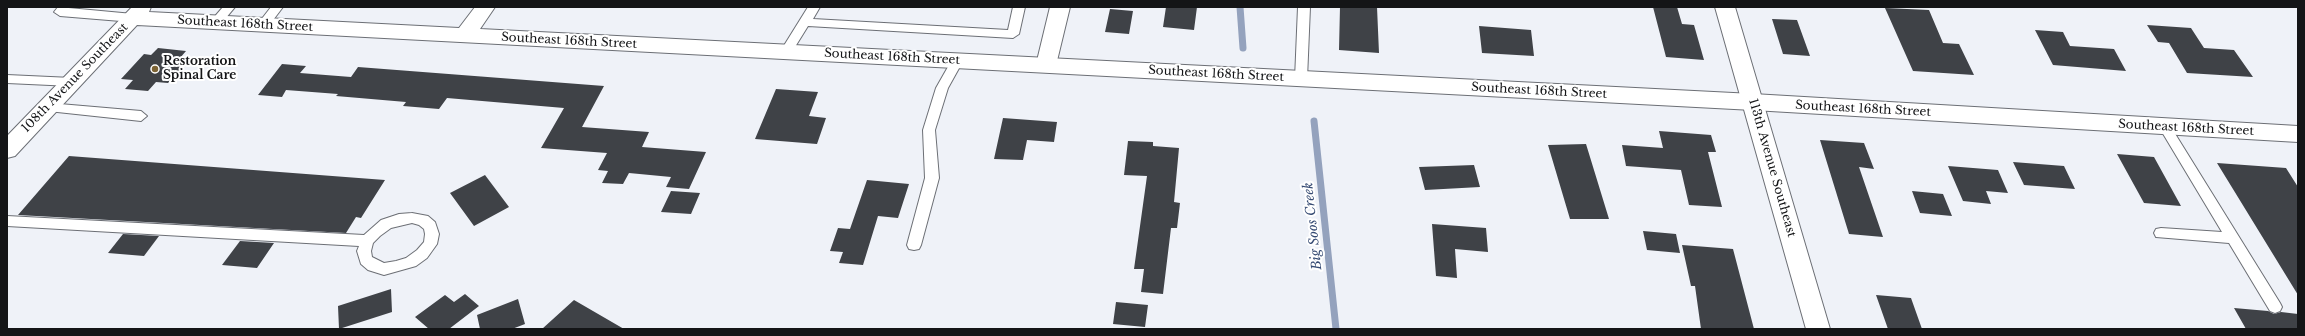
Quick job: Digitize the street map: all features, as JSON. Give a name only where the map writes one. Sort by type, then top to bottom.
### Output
[{"type":"street","points":[[465,35],[485,7]]},
{"type":"street","points":[[1046,65],[1060,7]]},
{"type":"street","name":"113th Avenue Southeast","points":[[1725,7],[1818,329]]},
{"type":"street","name":"Southeast 168th Street","points":[[138,12],[223,14],[263,24],[1753,102],[2298,134]]},
{"type":"street","name":"108th Avenue Southeast","points":[[7,150],[138,12]]},
{"type":"lane","points":[[65,7],[60,12],[138,12]]},
{"type":"lane","points":[[263,24],[277,7]]},
{"type":"lane","points":[[786,52],[814,7]]},
{"type":"lane","points":[[804,22],[1013,34],[1019,7]]},
{"type":"lane","points":[[1301,78],[1304,7]]},
{"type":"lane","points":[[914,245],[925,210],[932,178],[929,130],[942,88],[956,61]]},
{"type":"lane","points":[[7,79],[72,82]]},
{"type":"lane","points":[[48,107],[141,116]]},
{"type":"lane","points":[[2165,127],[2275,307]]},
{"type":"lane","points":[[406,218],[423,220],[430,226],[432,234],[430,244],[422,254],[411,262],[390,268],[373,266],[366,260],[364,251],[367,241],[375,232],[386,224],[406,218]]},
{"type":"lane","points":[[7,220],[367,241]]},
{"type":"lane","points":[[2161,232],[2233,238]]},
{"type":"building","points":[[1166,7],[1197,7],[1194,30],[1163,27]]},
{"type":"building","points":[[1340,7],[1377,7],[1379,53],[1339,50]]},
{"type":"building","points":[[1653,7],[1677,7],[1682,24],[1694,25],[1704,60],[1666,57]]},
{"type":"building","points":[[1885,8],[1929,10],[1943,43],[1959,44],[1974,75],[1913,71]]},
{"type":"building","points":[[1110,9],[1133,11],[1129,34],[1105,32]]},
{"type":"building","points":[[1772,19],[1797,20],[1810,56],[1783,54]]},
{"type":"building","points":[[2147,25],[2191,28],[2204,48],[2234,50],[2253,77],[2187,73],[2169,43],[2158,42]]},
{"type":"building","points":[[1479,26],[1531,30],[1534,56],[1482,53]]},
{"type":"building","points":[[2035,30],[2063,32],[2070,46],[2114,49],[2126,71],[2053,65]]},
{"type":"building","name":"Restoration Spinal Care","points":[[158,48],[186,51],[180,58],[189,59],[168,83],[156,82],[148,91],[125,89],[133,80],[121,79],[144,54],[151,55]]},
{"type":"building","points":[[282,64],[306,66],[300,73],[351,77],[358,67],[604,86],[582,127],[649,132],[642,147],[706,152],[689,189],[666,187],[671,177],[629,173],[623,184],[602,183],[608,171],[598,170],[607,153],[541,148],[564,108],[447,98],[439,109],[403,106],[406,102],[336,96],[338,94],[286,90],[282,97],[258,95]]},
{"type":"building","points":[[776,89],[818,92],[809,116],[826,118],[817,144],[755,139]]},
{"type":"building","points":[[1003,118],[1057,122],[1054,142],[1027,140],[1023,160],[994,159]]},
{"type":"building","points":[[1659,131],[1711,135],[1716,152],[1708,152],[1722,207],[1689,205],[1681,170],[1626,166],[1622,145],[1663,148]]},
{"type":"building","points":[[1820,140],[1864,143],[1874,169],[1859,167],[1883,237],[1849,234]]},
{"type":"building","points":[[1128,141],[1153,142],[1153,146],[1179,148],[1174,202],[1180,203],[1177,228],[1171,228],[1163,294],[1141,292],[1144,269],[1134,269],[1147,176],[1124,175]]},
{"type":"building","points":[[1586,144],[1609,219],[1570,219],[1548,145]]},
{"type":"building","points":[[2117,154],[2154,157],[2181,206],[2144,203]]},
{"type":"building","points":[[69,156],[385,180],[361,218],[356,217],[346,233],[18,215]]},
{"type":"building","points":[[2013,162],[2064,166],[2075,189],[2024,185]]},
{"type":"building","points":[[2217,163],[2286,168],[2298,187],[2298,295]]},
{"type":"building","points":[[1474,165],[1480,187],[1425,190],[1419,167]]},
{"type":"building","points":[[1948,166],[1998,170],[2008,193],[1986,191],[1991,204],[1963,201]]},
{"type":"building","points":[[485,175],[509,207],[474,226],[450,193]]},
{"type":"building","points":[[867,180],[909,184],[898,218],[878,216],[863,265],[839,263],[843,252],[830,251],[838,228],[850,229]]},
{"type":"building","points":[[671,191],[700,193],[691,214],[661,212]]},
{"type":"building","points":[[1912,191],[1943,194],[1952,216],[1920,213]]},
{"type":"building","points":[[1432,224],[1486,228],[1488,252],[1455,249],[1457,278],[1436,276]]},
{"type":"building","points":[[1643,231],[1676,234],[1680,253],[1647,250]]},
{"type":"building","points":[[123,234],[159,236],[144,256],[108,253]]},
{"type":"building","points":[[240,241],[274,243],[257,268],[222,265]]},
{"type":"building","points":[[1682,245],[1733,249],[1754,329],[1701,329],[1695,286],[1691,286]]},
{"type":"building","points":[[391,289],[392,312],[339,329],[338,306]]},
{"type":"building","points":[[465,294],[479,306],[449,329],[429,329],[415,317],[445,295],[454,302]]},
{"type":"building","points":[[1876,295],[1911,298],[1922,329],[1888,329]]},
{"type":"building","points":[[518,299],[525,324],[512,329],[480,329],[477,315]]},
{"type":"building","points":[[574,300],[624,329],[542,329]]},
{"type":"building","points":[[1116,302],[1148,305],[1145,327],[1113,324]]},
{"type":"building","points":[[2234,308],[2268,311],[2274,314],[2281,312],[2298,314],[2298,329],[2246,329]]},
{"type":"waterway","name":"Big Soos Creek","points":[[1240,7],[1243,48]]},
{"type":"waterway","name":"Big Soos Creek","points":[[1314,121],[1336,329]]},
{"type":"place","name":"Restoration Spinal Care","points":[[155,69]]}]
